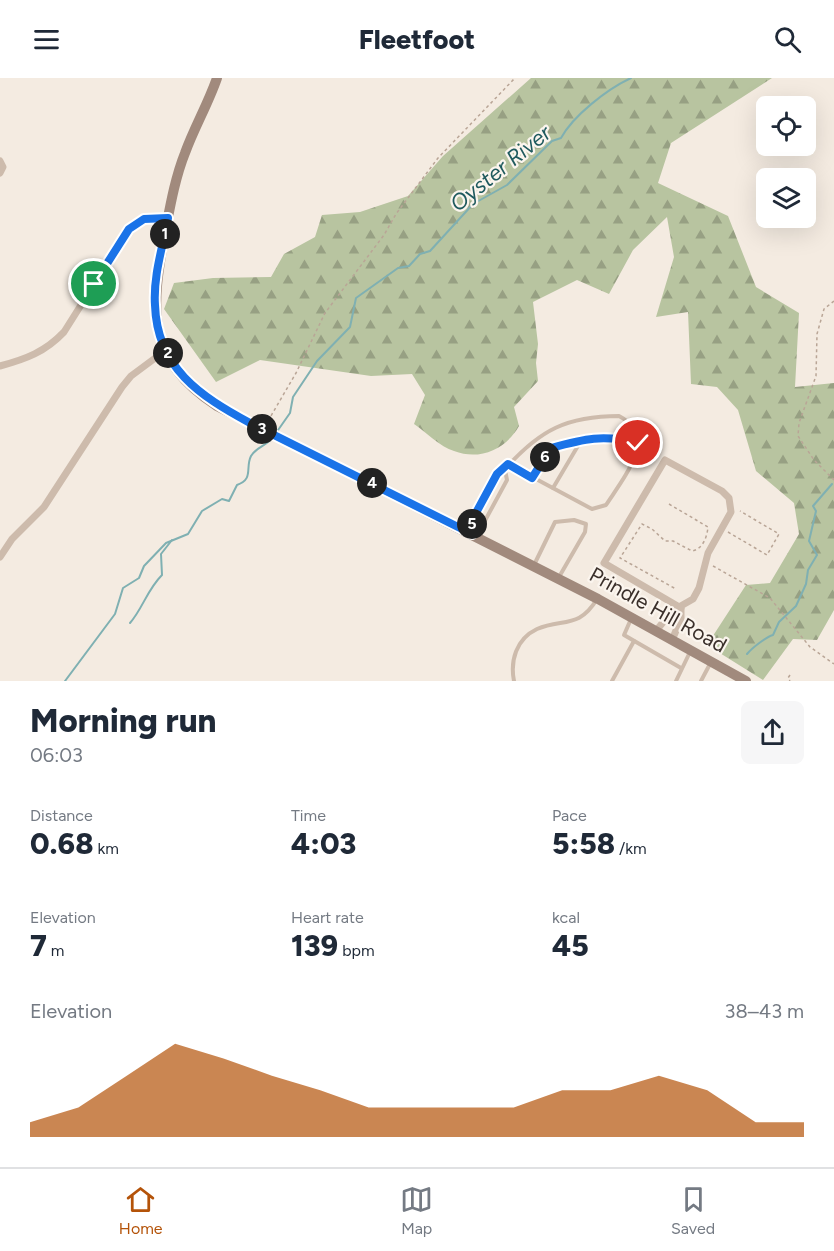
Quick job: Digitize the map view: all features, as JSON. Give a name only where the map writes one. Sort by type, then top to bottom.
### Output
[{"type":"street","name":"Prindle Hill Road","points":[[217,78],[184,154],[168,218],[154,304],[166,350],[183,377],[198,393],[265,430],[473,531],[746,681]]},
{"type":"street","points":[[0,161],[3,167],[0,173]]},
{"type":"street","points":[[0,366],[25,360],[44,351],[55,342],[64,332],[129,229],[144,219],[168,218]]},
{"type":"street","points":[[0,557],[12,539],[44,507],[122,387],[131,376],[166,350]]},
{"type":"street","points":[[656,630],[672,611],[681,608],[693,599],[699,588],[708,553],[731,508],[729,498],[722,491],[665,460],[604,563],[681,608]]},
{"type":"street","points":[[672,640],[681,619],[681,608]]},
{"type":"lane","points":[[505,470],[507,480],[481,528],[473,531],[471,522],[497,474],[505,470],[508,464],[531,441],[573,421],[619,416],[633,427],[638,443],[638,454],[606,505],[592,510],[508,464]]},
{"type":"lane","points":[[532,478],[551,448],[582,440],[612,436],[638,443]]},
{"type":"lane","points":[[553,488],[582,440]]},
{"type":"lane","points":[[533,566],[555,522],[574,520],[586,524],[585,532],[555,577]]},
{"type":"lane","points":[[514,681],[514,653],[526,638],[536,629],[578,620],[588,613],[598,599]]},
{"type":"lane","points":[[632,617],[624,635],[681,668]]},
{"type":"lane","points":[[612,681],[634,641]]},
{"type":"lane","points":[[676,681],[691,650]]},
{"type":"lane","points":[[701,681],[711,662]]},
{"type":"path","points":[[265,430],[325,313],[438,158],[515,78]]},
{"type":"path","points":[[834,301],[824,309],[815,358],[816,376],[799,423],[798,436],[814,460],[834,480]]},
{"type":"path","points":[[669,504],[708,527],[707,536],[700,548],[690,551],[673,541],[663,541],[652,529],[642,524],[620,558],[676,589]]},
{"type":"path","points":[[725,530],[767,555],[779,534],[740,511]]},
{"type":"path","points":[[710,563],[770,598],[806,642],[834,664]]},
{"type":"path","points":[[790,675],[788,678],[790,681]]},
{"type":"green space","points":[[531,78],[772,78],[671,143],[658,183],[728,216],[756,287],[799,313],[795,387],[834,383],[834,610],[817,640],[793,639],[763,680],[707,645],[746,585],[770,583],[799,534],[794,503],[756,471],[738,410],[717,387],[691,384],[688,312],[656,317],[674,257],[667,217],[633,250],[609,294],[577,280],[533,302],[538,344],[536,363],[538,381],[514,407],[519,426],[514,434],[500,447],[483,454],[464,454],[449,449],[414,424],[425,395],[412,374],[371,376],[260,360],[216,382],[164,309],[174,283],[213,278],[271,277],[284,254],[315,237],[322,215],[360,212],[408,196],[443,156]]},
{"type":"waterway","name":"Oyster River","points":[[276,433],[290,413],[293,397],[317,361],[350,327],[356,298],[398,268],[409,266],[420,254],[430,251],[473,204],[507,185],[552,141],[561,138],[574,121],[592,104],[631,78]]},
{"type":"waterway","name":"Oyster River","points":[[65,681],[115,614],[123,588],[139,578],[144,566],[166,543],[188,534],[202,511],[222,499],[229,501],[237,485],[246,480],[251,456],[273,437]]},
{"type":"waterway","points":[[747,654],[759,643],[773,635],[779,622],[796,606],[806,584],[808,570],[817,555],[809,541],[816,511],[813,506],[832,484]]},
{"type":"waterway","points":[[130,623],[162,575],[161,554],[172,540]]},
{"type":"route","points":[[94,284],[129,229],[140,220],[168,218],[154,304],[161,338],[166,350],[191,386],[218,406],[250,423],[472,534],[475,528],[471,522],[497,474],[505,470],[508,464],[532,478],[551,448],[590,438],[612,436],[638,443]]}]
